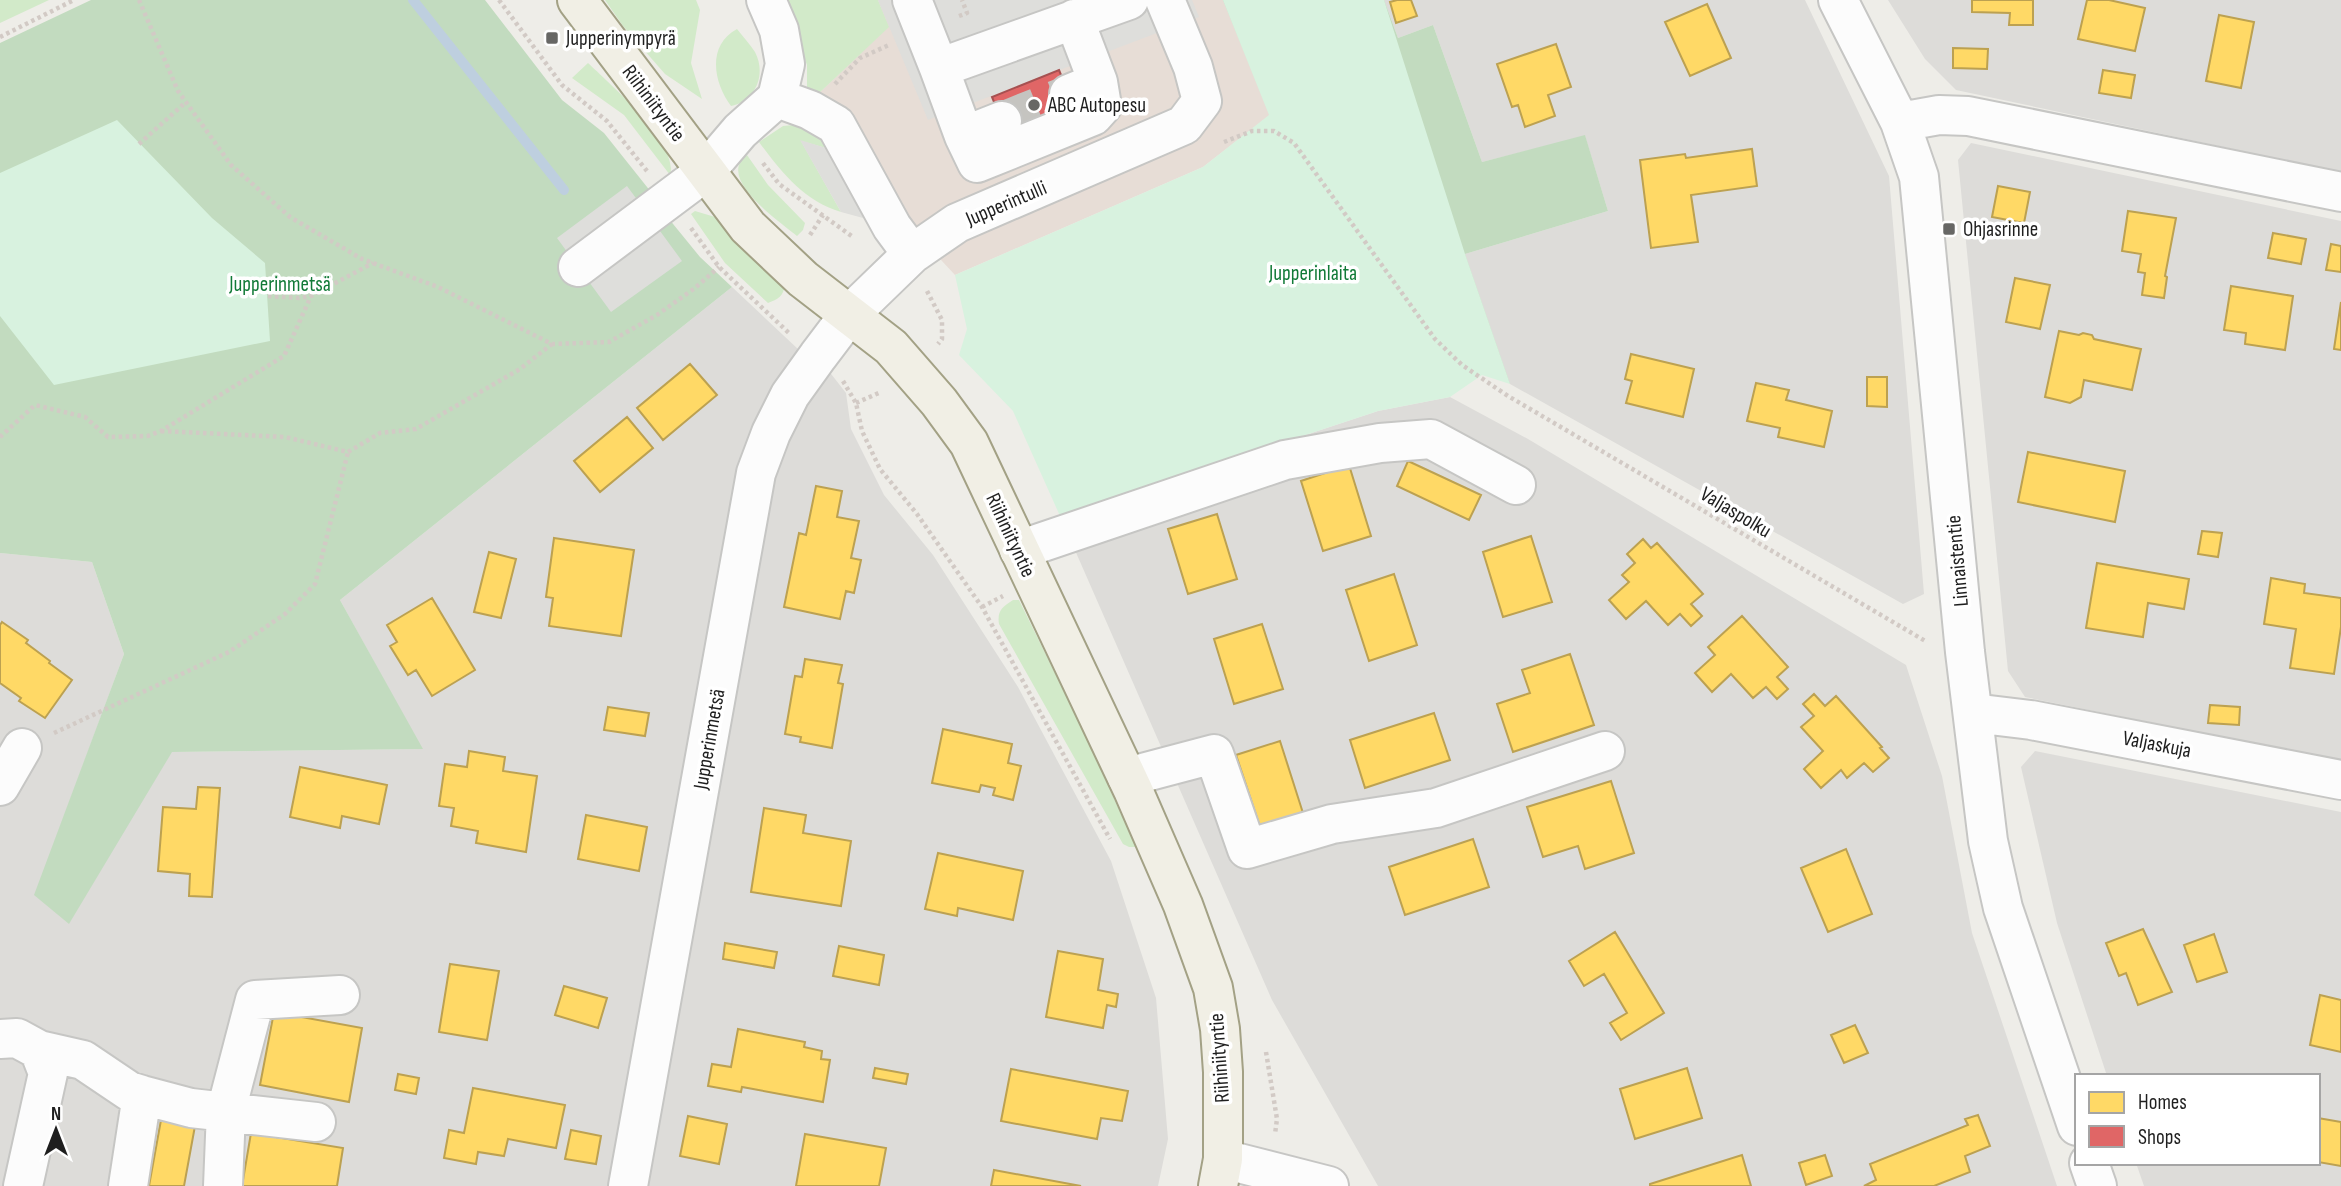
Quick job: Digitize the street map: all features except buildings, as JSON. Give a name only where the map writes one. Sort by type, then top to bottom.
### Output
[{"type":"main road","name":"Riihiniityntie","points":[[577,0],[748,227],[803,279],[891,347],[939,402],[969,443],[1127,777],[1183,905],[1213,988],[1220,1029],[1223,1072],[1220,1173]]},
{"type":"street","points":[[766,0],[779,30],[794,104]]},
{"type":"street","points":[[912,0],[977,163],[1093,116],[1102,106],[1083,88],[1074,19]]},
{"type":"street","points":[[939,68],[1129,0]]},
{"type":"street","name":"Jupperintulli","points":[[849,315],[904,261],[957,223],[1184,125],[1202,102],[1193,67],[1165,0]]},
{"type":"street","name":"Linnaistentie","points":[[1838,0],[1900,122],[1919,177],[1986,829],[2003,908],[2075,1120]]},
{"type":"street","points":[[578,267],[705,173],[740,131],[794,104]]},
{"type":"street","points":[[794,104],[836,125],[892,227],[904,261]]},
{"type":"street","points":[[1900,122],[1939,115],[1968,116],[2341,192]]},
{"type":"street","points":[[964,136],[1002,121]]},
{"type":"street","name":"Jupperinmetsä","points":[[628,1186],[756,473],[771,433],[790,395],[849,315]]},
{"type":"street","points":[[1018,550],[1285,460],[1380,443],[1431,439],[1516,485]]},
{"type":"street","name":"Valjaskuja","points":[[1973,713],[2031,720],[2341,780]]},
{"type":"street","points":[[0,786],[22,748]]},
{"type":"street","points":[[1127,777],[1214,754],[1247,849],[1332,824],[1436,808],[1605,751]]},
{"type":"street","points":[[223,1186],[226,1111],[254,1000],[340,995]]},
{"type":"street","points":[[0,1039],[17,1038],[39,1050],[83,1060],[129,1091],[191,1108],[316,1122]]},
{"type":"street","points":[[23,1186],[48,1073],[39,1050]]},
{"type":"street","points":[[128,1186],[142,1095]]},
{"type":"street","points":[[2091,1165],[2097,1186]]},
{"type":"street","points":[[1220,1173],[1270,1171],[1329,1186]]},
{"type":"path","points":[[0,37],[74,0]]},
{"type":"path","points":[[139,0],[178,91],[231,165],[290,217],[373,263],[438,287],[552,344],[609,342],[667,308],[719,267]]},
{"type":"path","points":[[499,0],[562,85],[607,121],[670,199],[719,267],[799,342],[834,368],[846,384],[856,403],[862,431],[880,469],[917,514],[982,607],[1111,839]]},
{"type":"path","points":[[794,104],[860,58],[895,42]]},
{"type":"path","points":[[139,144],[186,102]]},
{"type":"path","points":[[740,131],[779,184],[904,261]]},
{"type":"path","name":"Valjaspolku","points":[[1224,142],[1252,131],[1273,131],[1294,143],[1435,339],[1462,365],[1508,396],[1931,645]]},
{"type":"path","points":[[268,296],[311,296],[373,263]]},
{"type":"path","points":[[0,437],[35,405],[85,416],[108,438],[148,436],[161,431],[284,356],[311,296]]},
{"type":"path","points":[[161,431],[285,437],[348,452],[380,433],[416,429],[520,369],[552,344]]},
{"type":"path","points":[[22,748],[229,652],[285,614],[315,584],[348,452]]},
{"type":"path","points":[[1266,1052],[1277,1119],[1270,1171]]},
{"type":"shaded area","points":[[878,0],[1223,0],[1270,115],[1203,167],[955,275],[901,217],[816,96],[888,27]]},
{"type":"shaded area","points":[[878,0],[1192,0],[1199,17],[928,120]]},
{"type":"shaded area","points":[[1384,0],[1805,0],[1889,176],[1924,594],[1903,604],[1510,384],[1465,254],[1608,211],[1585,136],[1482,162],[1433,25],[1398,38]]},
{"type":"shaded area","points":[[1888,0],[2341,0],[2341,172],[1956,90],[1925,59]]},
{"type":"shaded area","points":[[800,140],[833,150],[874,221],[841,212]]},
{"type":"shaded area","points":[[1971,143],[2341,221],[2341,761],[2025,697],[2008,671],[1958,160]]},
{"type":"shaded area","points":[[627,186],[682,261],[611,312],[557,238]]},
{"type":"shaded area","points":[[732,287],[799,350],[828,370],[846,393],[851,429],[884,495],[933,555],[1018,687],[1111,861],[1156,998],[1168,1139],[1158,1186],[0,1186],[0,553],[92,562],[124,654],[35,895],[69,923],[171,752],[422,749],[340,600]]},
{"type":"shaded area","points":[[1450,397],[1528,439],[1906,665],[1942,776],[1972,933],[2057,1186],[1378,1186],[1272,1000],[1060,516],[1378,411]]},
{"type":"shaded area","points":[[2035,751],[2341,812],[2341,1186],[2144,1186],[2137,1165],[2320,1165],[2320,1074],[2106,1074],[2057,923],[2021,767]]},
{"type":"green space","points":[[0,0],[49,0],[0,23]]},
{"type":"green space","name":"Jupperinmetsä","points":[[91,0],[485,0],[562,100],[604,133],[655,197],[638,201],[627,186],[659,230],[669,219],[700,257],[732,287],[340,600],[423,749],[172,752],[69,924],[34,895],[124,654],[92,562],[0,553],[0,43]]},
{"type":"green space","points":[[605,0],[696,0],[700,10],[691,63],[702,99],[665,74],[623,26]]},
{"type":"green space","points":[[784,0],[878,0],[889,27],[816,96],[807,92],[807,65]]},
{"type":"green space","points":[[1223,0],[1384,0],[1398,38],[1433,25],[1482,162],[1585,135],[1608,211],[1465,254],[1510,384],[1270,115]]},
{"type":"green space","name":"Jupperinlaita","points":[[1223,0],[1384,0],[1465,254],[1510,384],[1482,375],[1450,397],[1378,411],[1060,516],[1013,411],[959,355],[967,329],[955,275],[1203,167],[1269,115]]},
{"type":"green space","points":[[737,29],[755,52],[760,69],[752,93],[747,99],[731,106],[720,86],[716,64],[721,44]]},
{"type":"green space","points":[[588,63],[626,99],[654,132],[670,162],[670,175],[624,115],[572,78]]},
{"type":"green space","points":[[117,120],[212,218],[265,263],[270,341],[54,385],[0,316],[0,173]]},
{"type":"green space","points":[[793,125],[822,135],[833,150],[801,141],[841,212],[816,201],[794,184],[759,142],[783,126]]},
{"type":"green space","points":[[747,155],[768,185],[805,223],[797,236],[765,210],[744,187],[739,175],[739,164]]},
{"type":"green space","points":[[695,211],[715,217],[742,250],[785,285],[779,297],[768,303],[725,263],[691,214]]},
{"type":"green space","points":[[1013,600],[1019,600],[1136,847],[1123,844],[999,624],[1001,610]]},
{"type":"waterway","points":[[413,0],[564,190]]},
{"type":"tunnel","points":[[1002,121],[1069,94]]},
{"type":"place","name":"Jupperinympyrä","points":[[552,38]]},
{"type":"place","name":"ABC Autopesu","points":[[1034,105]]},
{"type":"place","name":"Ohjasrinne","points":[[1949,229]]}]
